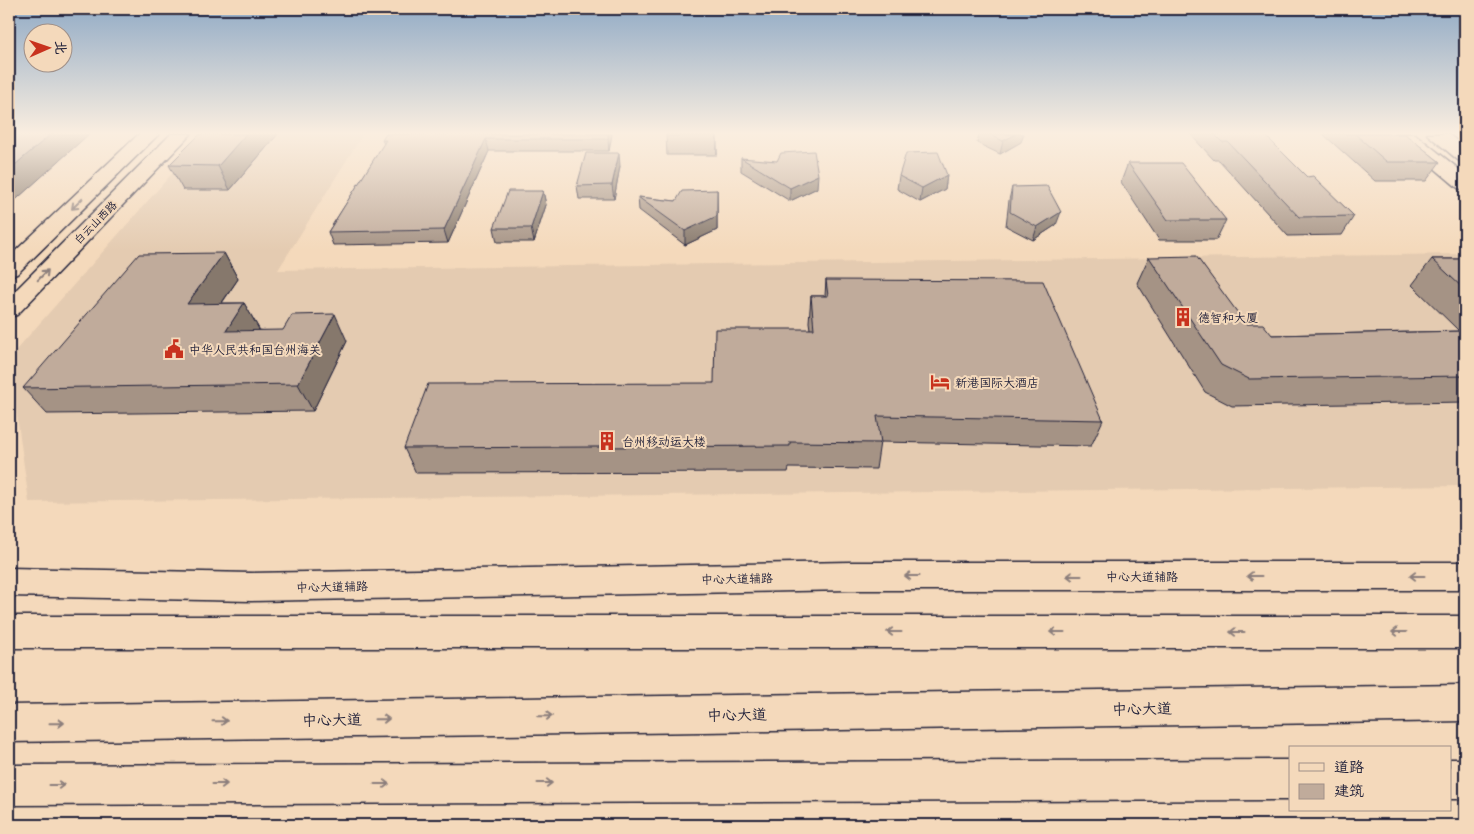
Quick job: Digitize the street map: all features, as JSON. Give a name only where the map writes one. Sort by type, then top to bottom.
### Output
[{"type":"main road","name":"白云山西路","points":[[9,269],[109,173]]},
{"type":"main road","name":"白云山西路","points":[[9,310],[144,173]]},
{"type":"main road","points":[[1451,173],[1465,184]]},
{"type":"main road","name":"中心大道辅路","points":[[9,582],[251,587],[850,576],[1465,576]]},
{"type":"main road","points":[[17,628],[1465,632]]},
{"type":"main road","name":"中心大道","points":[[9,724],[1465,703]]},
{"type":"main road","points":[[1452,779],[1465,779]]},
{"type":"main road","points":[[9,785],[1289,780]]},
{"type":"shaded area","points":[[173,173],[339,173],[278,270],[1465,254],[1465,486],[29,502],[9,358]]},
{"type":"building","points":[[365,173],[470,173],[444,230],[328,232]]},
{"type":"building","points":[[581,173],[615,173],[612,185],[577,186]]},
{"type":"building","points":[[765,173],[818,173],[818,175],[790,188]]},
{"type":"building","points":[[900,173],[946,173],[947,175],[922,188],[899,176]]},
{"type":"building","points":[[1135,173],[1189,173],[1226,220],[1168,220]]},
{"type":"building","points":[[1257,173],[1303,173],[1307,177],[1313,176],[1354,216],[1299,217]]},
{"type":"building","points":[[1047,186],[1061,212],[1037,227],[1010,212],[1012,187]]},
{"type":"building","points":[[717,190],[717,216],[685,231],[638,197],[676,201],[682,191]]},
{"type":"building","points":[[508,191],[543,191],[531,228],[494,228]]},
{"type":"building","points":[[224,253],[187,304],[244,303],[226,331],[283,330],[292,315],[335,314],[298,384],[23,388],[139,254]]},
{"type":"building","points":[[1196,256],[1246,324],[1263,324],[1272,335],[1465,331],[1465,376],[1249,379],[1221,365],[1149,257]]},
{"type":"building","points":[[1432,259],[1465,259],[1465,290]]},
{"type":"building","points":[[826,280],[1043,281],[1103,420],[877,416],[881,443],[790,442],[790,446],[404,448],[428,384],[714,383],[715,329],[814,329],[811,296],[828,296]]},
{"type":"place","name":"德智和大厦","points":[[1183,317]]},
{"type":"place","name":"中华人民共和国台州海关","points":[[174,349]]},
{"type":"place","name":"新港国际大酒店","points":[[940,382]]},
{"type":"place","name":"台州移动运大楼","points":[[607,441]]}]
